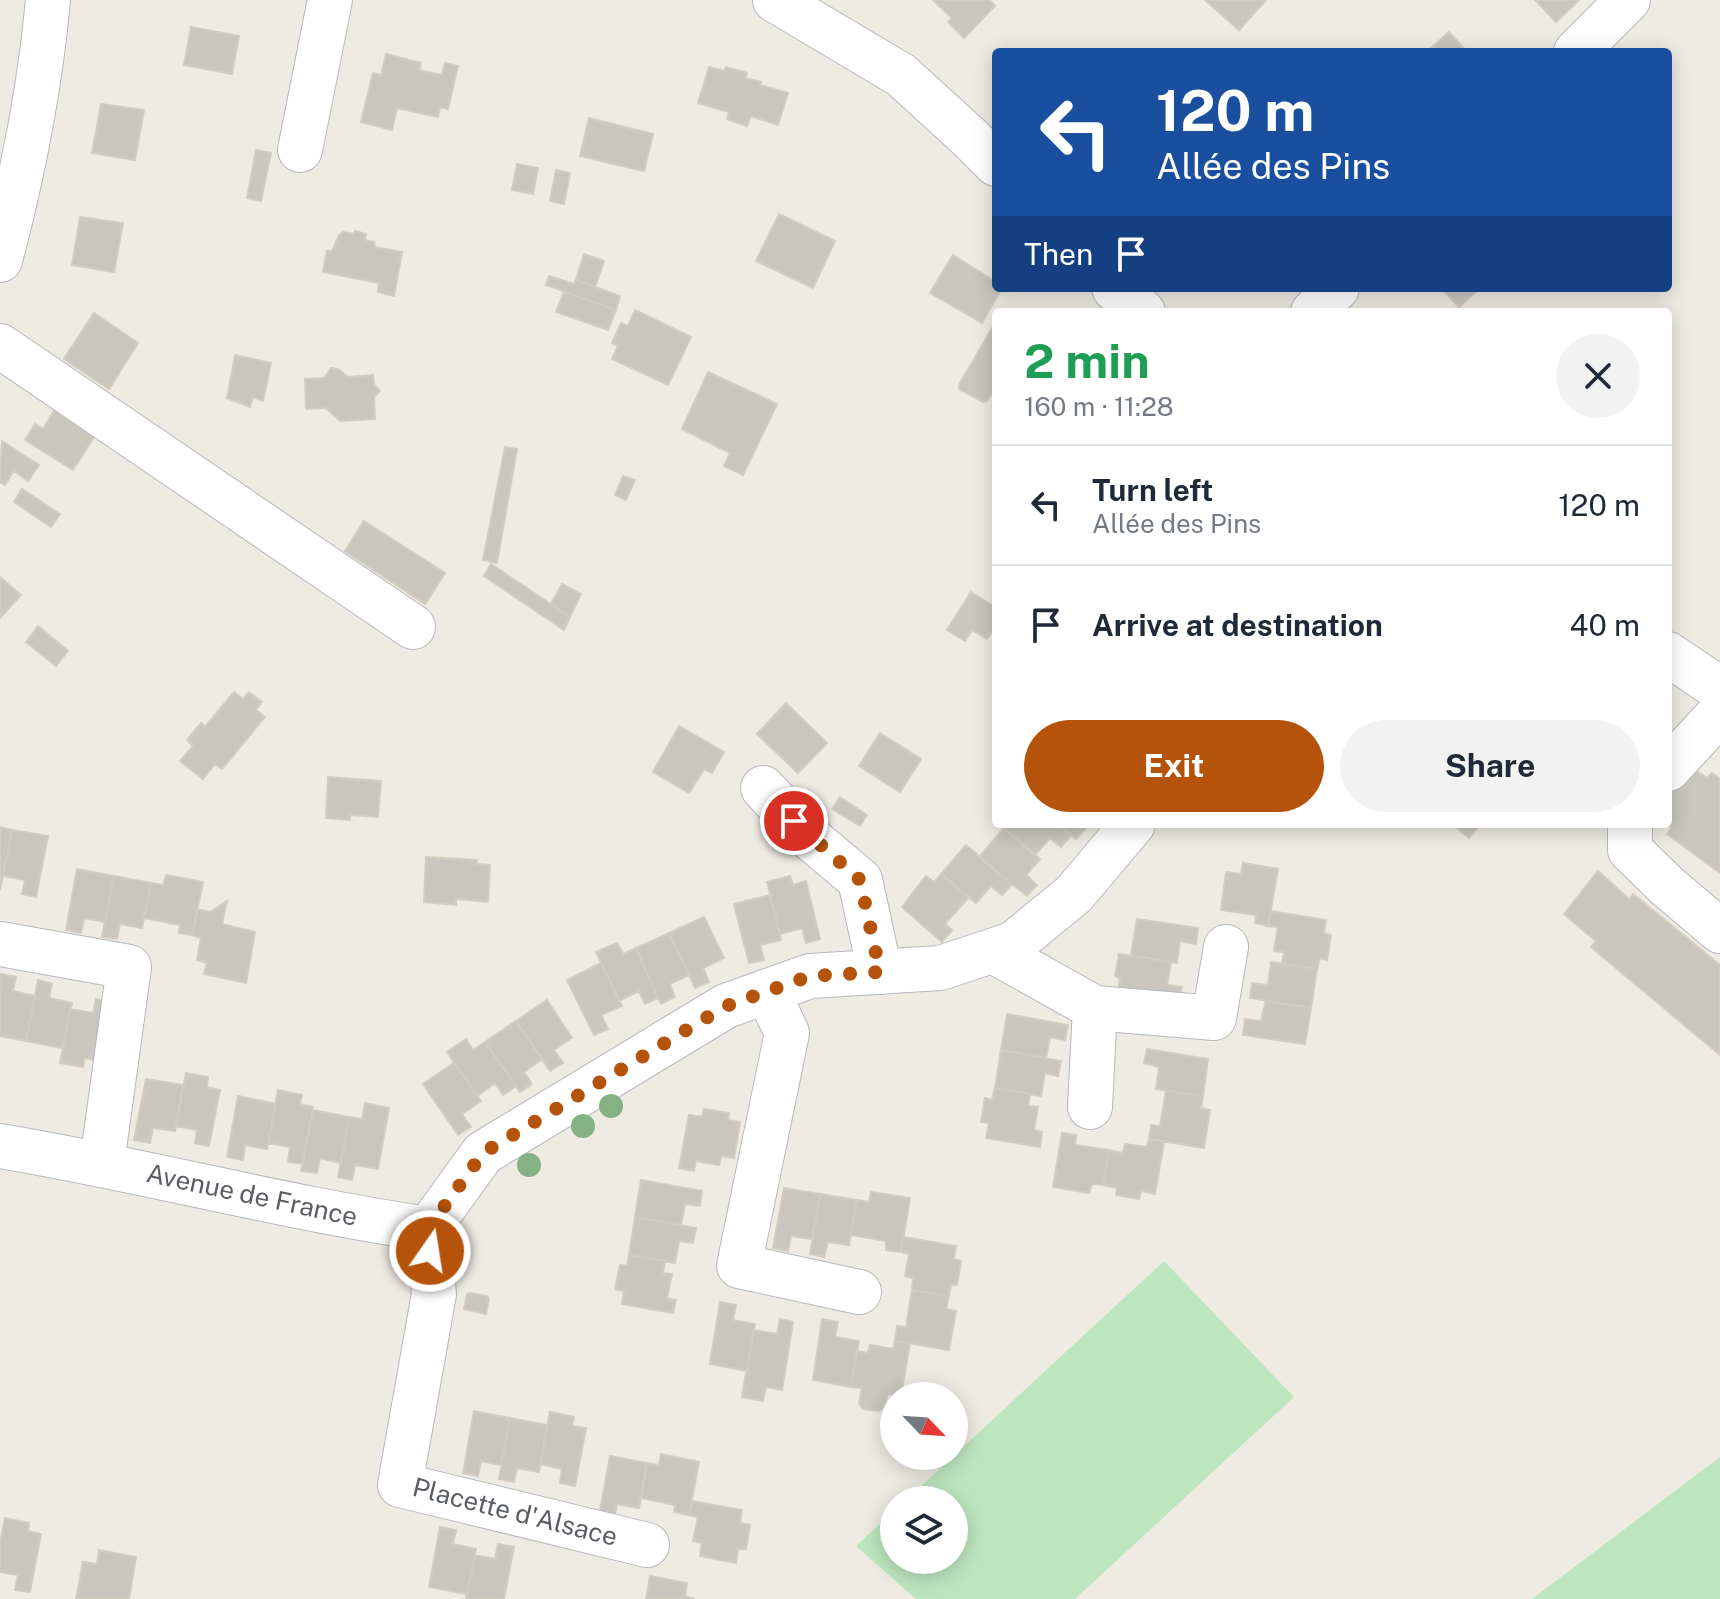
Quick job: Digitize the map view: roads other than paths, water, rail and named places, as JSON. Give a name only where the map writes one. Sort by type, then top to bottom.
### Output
[{"type":"street","points":[[0,260],[31,131],[48,0]]},
{"type":"street","points":[[300,150],[330,0]]},
{"type":"street","points":[[775,0],[901,75],[992,160]]},
{"type":"street","points":[[1580,48],[1628,0]]},
{"type":"street","points":[[1119,292],[1138,308]]},
{"type":"street","points":[[1317,308],[1333,292]]},
{"type":"street","points":[[0,346],[413,627]]},
{"type":"street","points":[[1672,657],[1720,689]]},
{"type":"street","points":[[1672,765],[1720,713]]},
{"type":"street","points":[[763,788],[810,838],[860,880],[880,972]]},
{"type":"street","points":[[428,1229],[483,1153],[726,1006],[810,976],[940,968],[1013,944],[1074,894],[1130,828]]},
{"type":"street","points":[[1630,828],[1630,850],[1720,931]]},
{"type":"street","points":[[0,944],[129,967],[102,1163]]},
{"type":"street","points":[[993,951],[1095,1008],[1214,1018],[1226,947]]},
{"type":"street","points":[[767,991],[787,1033],[739,1266],[859,1292]]},
{"type":"street","points":[[1090,1107],[1095,1008]]},
{"type":"street","name":"Avenue de France","points":[[0,1146],[102,1163],[366,1220],[428,1229]]},
{"type":"street","name":"Placette d'Alsace","points":[[428,1229],[434,1294],[400,1485],[647,1545]]}]
